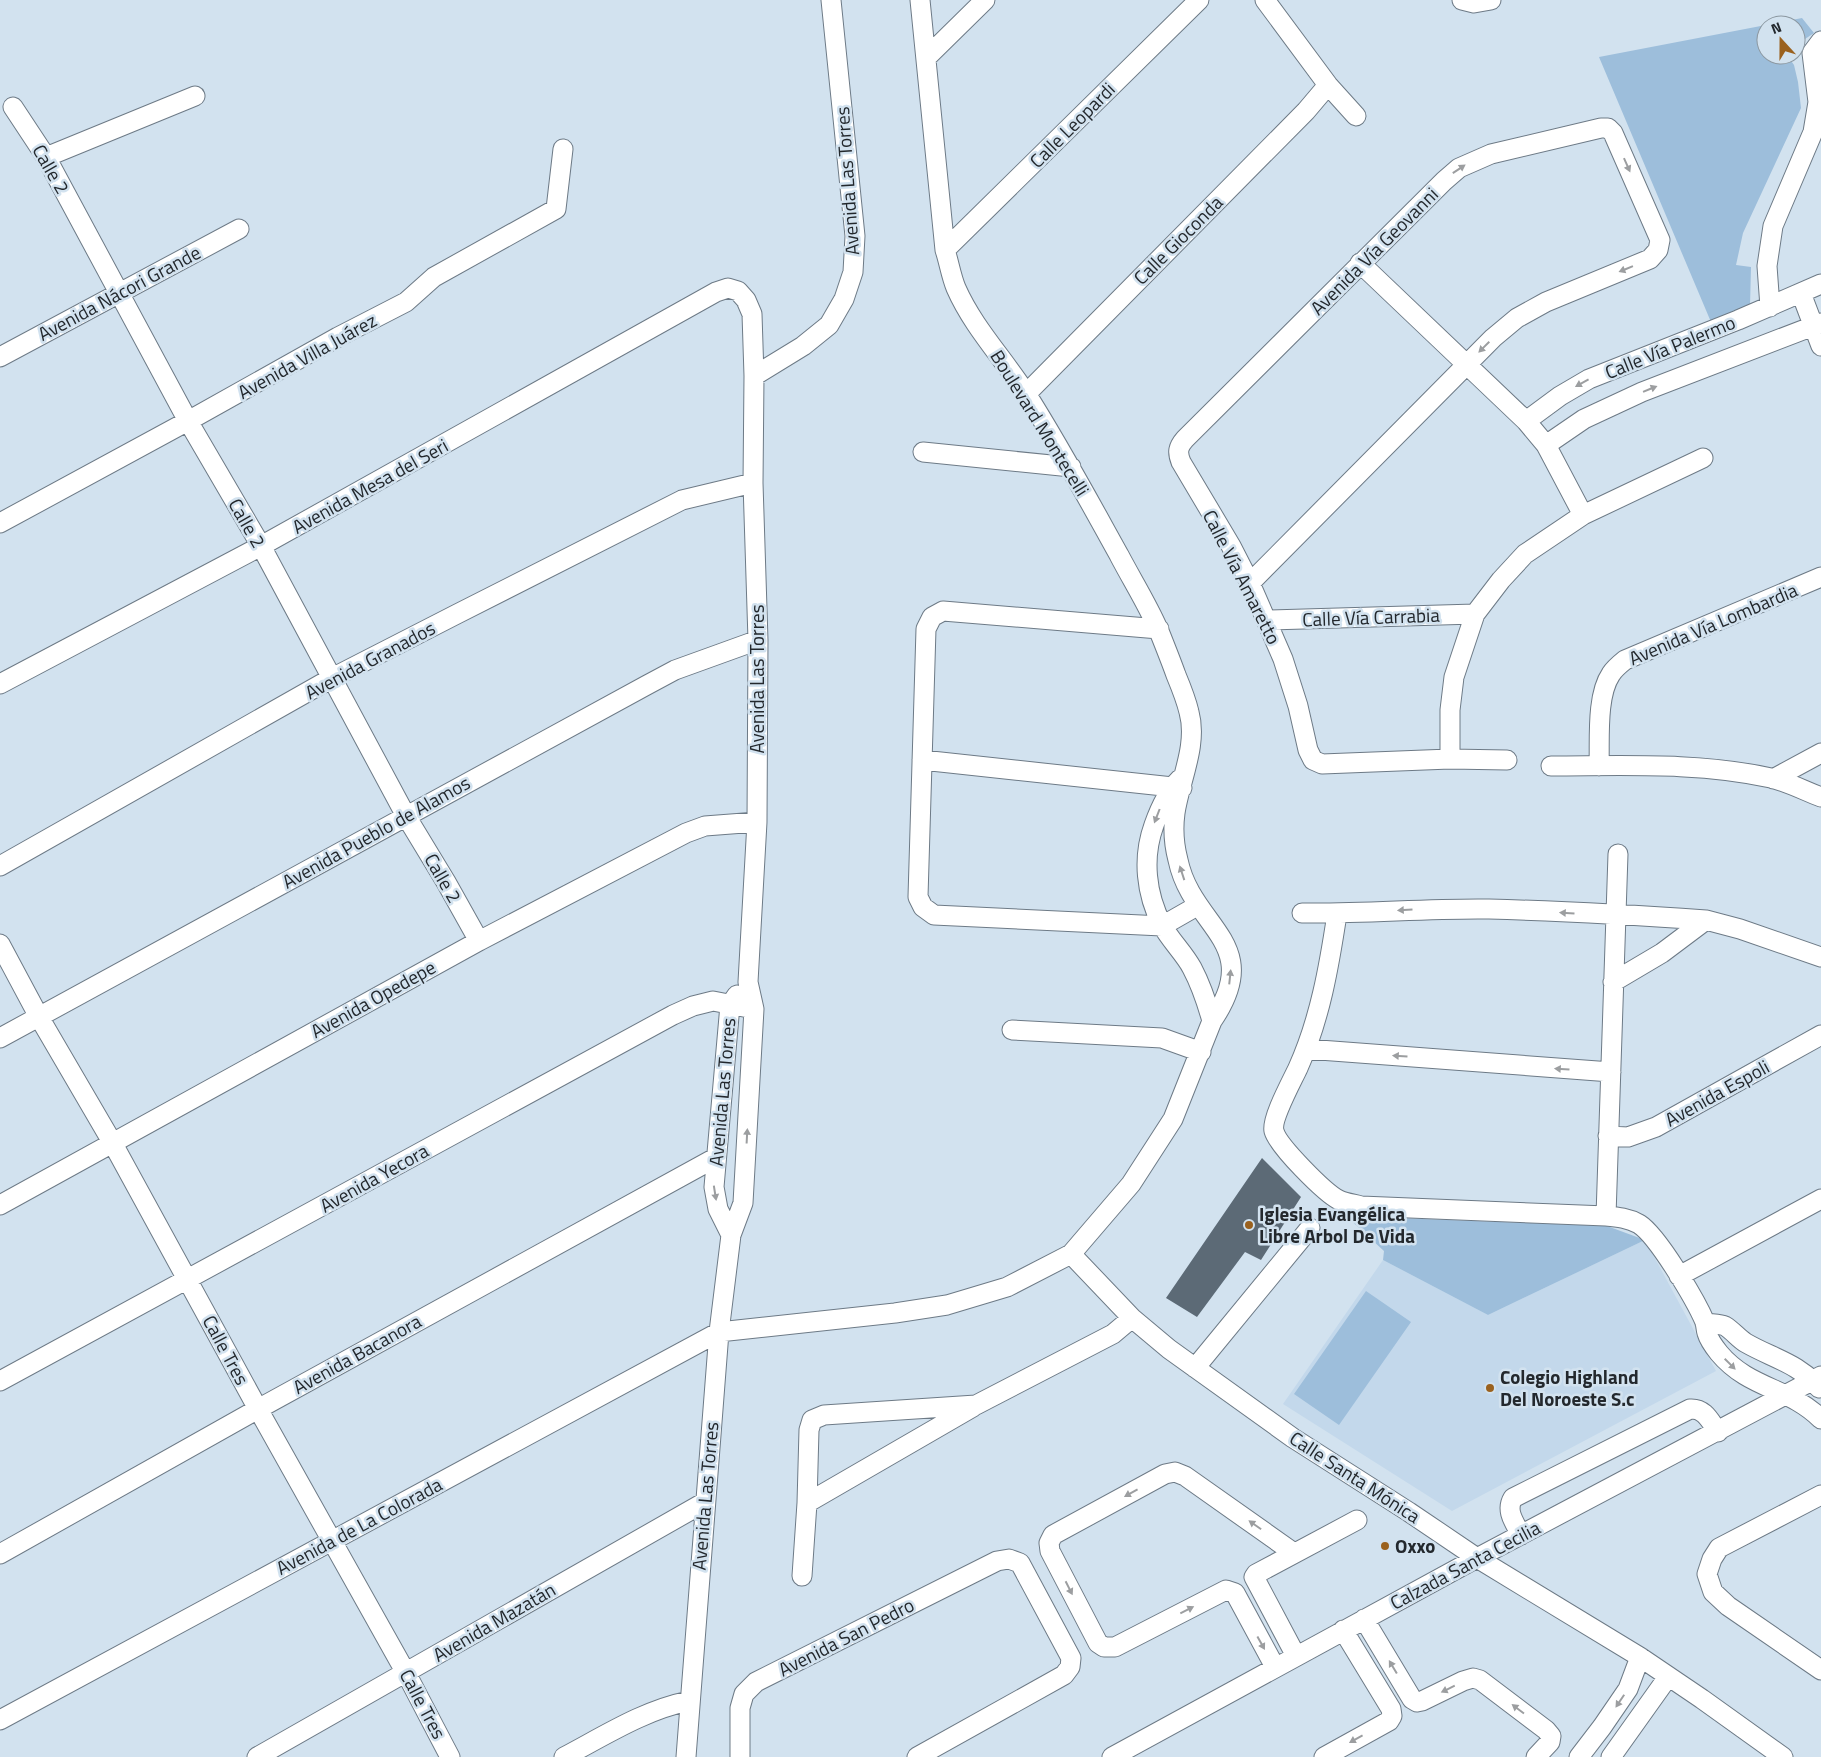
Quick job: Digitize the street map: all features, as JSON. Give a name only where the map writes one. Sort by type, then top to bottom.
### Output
[{"type":"street","name":"Avenida Las Torres","points":[[754,376],[803,346],[829,325],[844,299],[853,272],[855,236],[831,0]]},
{"type":"street","name":"Boulevard Montecelli","points":[[920,0],[946,250],[955,286],[976,325],[1026,394],[1071,467],[1159,630],[1190,713],[1192,728],[1190,751],[1179,784],[1176,812],[1174,836],[1178,861],[1185,884],[1197,906],[1216,929],[1231,959],[1228,991],[1222,1007],[1212,1021],[1173,1118],[1131,1184],[1071,1254]]},
{"type":"street","points":[[926,58],[985,0]]},
{"type":"street","name":"Calle Leopardi","points":[[946,250],[1199,0]]},
{"type":"street","points":[[1265,0],[1328,85],[1356,116]]},
{"type":"street","points":[[1462,0],[1474,3],[1491,0]]},
{"type":"street","points":[[1770,306],[1767,266],[1773,226],[1813,132],[1818,102],[1812,53],[1821,41]]},
{"type":"street","name":"Calle Gioconda","points":[[1026,394],[1306,111],[1328,85]]},
{"type":"street","points":[[46,157],[195,96]]},
{"type":"street","name":"Calle 2","points":[[13,108],[46,157],[188,421],[261,546],[406,816],[479,941]]},
{"type":"street","name":"Avenida Vía Geovanni","points":[[1185,439],[1360,263],[1458,168],[1492,154],[1601,128],[1608,128],[1613,133],[1660,240],[1658,250],[1650,259],[1546,302],[1517,318],[1466,365]]},
{"type":"street","name":"Avenida Villa Juárez","points":[[0,523],[406,302],[434,277],[556,209],[563,149]]},
{"type":"street","name":"Avenida Nácori Grande","points":[[0,357],[239,229]]},
{"type":"street","points":[[1360,263],[1526,421],[1546,445],[1583,515]]},
{"type":"street","name":"Calle Vía Palermo","points":[[1526,421],[1560,396],[1589,379],[1738,320],[1821,284]]},
{"type":"street","name":"Avenida Mesa del Seri","points":[[0,684],[261,546],[716,292],[728,288],[738,291]]},
{"type":"street","name":"Avenida Las Torres","points":[[686,1757],[719,1332],[731,1235],[742,1203],[754,1008],[748,982],[757,822],[758,640],[753,483],[754,376],[752,314],[746,300],[738,291]]},
{"type":"street","points":[[1801,293],[1817,325],[1821,346]]},
{"type":"street","points":[[1738,320],[1749,350]]},
{"type":"street","name":"Calle Vía Palermo","points":[[1546,445],[1584,419],[1642,392],[1817,325]]},
{"type":"street","points":[[1250,584],[1466,365]]},
{"type":"street","name":"Calle Vía Amaretto","points":[[1185,439],[1180,446],[1178,454],[1181,462],[1230,546],[1267,620],[1298,706],[1308,750],[1314,760],[1322,764],[1450,758]]},
{"type":"street","points":[[923,452],[1071,467]]},
{"type":"street","points":[[1507,760],[1450,758],[1450,710],[1454,677],[1475,614],[1501,580],[1525,554],[1583,515],[1703,458]]},
{"type":"street","name":"Avenida Granados","points":[[0,866],[332,678],[682,500],[753,483]]},
{"type":"street","name":"Avenida Vía Lombardia","points":[[1599,766],[1600,712],[1605,688],[1611,674],[1625,660],[1821,577]]},
{"type":"street","points":[[1159,630],[943,611],[932,617],[926,629],[918,897],[923,908],[934,915],[1162,926],[1197,906]]},
{"type":"street","name":"Calle Vía Carrabia","points":[[1267,620],[1475,614]]},
{"type":"street","name":"Avenida Pueblo de Alamos","points":[[0,1038],[676,670],[758,640]]},
{"type":"street","points":[[1773,779],[1821,753]]},
{"type":"street","points":[[922,760],[1179,784]]},
{"type":"street","points":[[1551,766],[1697,768],[1739,772],[1773,779],[1821,797]]},
{"type":"street","name":"Boulevard Montecelli","points":[[1179,784],[1160,810],[1149,838],[1146,868],[1151,898],[1162,926],[1191,967],[1207,1002],[1212,1021]]},
{"type":"street","name":"Avenida Opedepe","points":[[0,1205],[479,941],[686,833],[704,826],[757,822]]},
{"type":"street","points":[[1606,1216],[1618,854]]},
{"type":"street","points":[[1302,913],[1337,914],[1422,909],[1490,909],[1706,920],[1821,957]]},
{"type":"street","points":[[1337,914],[1323,995],[1306,1049],[1276,1116],[1274,1131],[1282,1144],[1322,1188],[1339,1200],[1361,1206],[1626,1218],[1640,1225],[1653,1237],[1679,1276],[1705,1323],[1708,1335],[1718,1352],[1735,1370],[1754,1382],[1787,1395],[1812,1410],[1821,1418]]},
{"type":"street","points":[[1613,982],[1662,953],[1706,920]]},
{"type":"street","name":"Calle Tres","points":[[0,944],[406,1672],[450,1757]]},
{"type":"street","name":"Avenida Las Torres","points":[[731,1235],[718,1209],[714,1187],[715,1158],[730,1005],[748,982]]},
{"type":"street","name":"Avenida Yecora","points":[[0,1381],[672,1015],[693,1006],[713,1001],[754,1008]]},
{"type":"street","points":[[1012,1030],[1162,1038],[1201,1052]]},
{"type":"street","name":"Avenida Espoli","points":[[1608,1136],[1628,1137],[1656,1127],[1821,1035]]},
{"type":"street","points":[[1306,1049],[1610,1072]]},
{"type":"street","name":"Avenida Bacanora","points":[[0,1554],[258,1408],[715,1158]]},
{"type":"street","points":[[1679,1276],[1821,1199]]},
{"type":"street","points":[[1196,1368],[1310,1228]]},
{"type":"street","points":[[719,1332],[895,1313],[948,1305],[1007,1287],[1071,1254]]},
{"type":"street","name":"Calle Santa Mónica","points":[[1071,1254],[1132,1318],[1170,1349],[1293,1438],[1477,1558],[1640,1657],[1783,1757]]},
{"type":"street","points":[[807,1503],[976,1405],[1113,1334],[1132,1318]]},
{"type":"street","points":[[1705,1323],[1725,1326],[1740,1339],[1762,1352],[1792,1365],[1818,1383]]},
{"type":"street","name":"Avenida de La Colorada","points":[[0,1720],[719,1332]]},
{"type":"street","name":"Calzada Santa Cecilia","points":[[1112,1757],[1477,1558],[1787,1395],[1818,1383]]},
{"type":"street","points":[[802,1576],[807,1503],[808,1430],[812,1420],[824,1415],[976,1405]]},
{"type":"street","points":[[1521,1535],[1509,1510],[1509,1504],[1514,1498],[1690,1409],[1698,1408],[1703,1411],[1718,1432]]},
{"type":"street","points":[[1274,1667],[1235,1593],[1231,1590],[1226,1590],[1114,1647],[1104,1647],[1098,1643],[1050,1551],[1049,1543],[1053,1535],[1166,1474],[1175,1472],[1185,1476],[1294,1553]]},
{"type":"street","points":[[1821,1495],[1720,1548],[1712,1559],[1707,1574],[1713,1592],[1728,1606],[1821,1670]]},
{"type":"street","name":"Avenida Mazatán","points":[[257,1757],[705,1502]]},
{"type":"street","points":[[1296,1656],[1254,1578],[1256,1574],[1358,1520]]},
{"type":"street","name":"Avenida San Pedro","points":[[740,1757],[740,1708],[744,1694],[756,1682],[997,1561],[1009,1559],[1020,1563],[1071,1658],[1070,1667],[1064,1675],[917,1757]]},
{"type":"street","points":[[1364,1619],[1412,1699],[1422,1702],[1463,1681],[1473,1678],[1480,1680],[1546,1730],[1551,1736],[1550,1742],[1536,1757]]},
{"type":"street","points":[[1324,1757],[1388,1721],[1392,1716],[1391,1710],[1343,1630]]},
{"type":"street","points":[[1579,1757],[1628,1689],[1640,1657]]},
{"type":"street","points":[[1611,1757],[1668,1677]]},
{"type":"street","points":[[564,1757],[650,1712],[689,1700]]},
{"type":"street","points":[[1602,1727],[1623,1741]]},
{"type":"shaded area","points":[[1806,23],[1814,33],[1806,38]]},
{"type":"shaded area","points":[[1756,27],[1756,65],[1794,65],[1801,108],[1743,233],[1736,265],[1751,267],[1750,306],[1711,322],[1599,57]]},
{"type":"shaded area","points":[[1346,1216],[1607,1226],[1645,1240],[1488,1315],[1383,1260],[1384,1251]]},
{"type":"shaded area","name":"Colegio Highland Del Noroeste S.c","points":[[1645,1240],[1716,1371],[1452,1511],[1283,1404],[1383,1260],[1488,1315]]},
{"type":"shaded area","points":[[1366,1291],[1411,1322],[1339,1425],[1294,1394]]},
{"type":"building","name":"Iglesia Evangélica Libre Arbol De Vida","points":[[1262,1158],[1301,1197],[1261,1260],[1245,1252],[1197,1317],[1166,1298]]},
{"type":"place","name":"Iglesia Evangélica Libre Arbol De Vida","points":[[1249,1225]]},
{"type":"place","name":"Colegio Highland Del Noroeste S.c","points":[[1490,1388]]},
{"type":"place","name":"Oxxo","points":[[1385,1546]]}]
